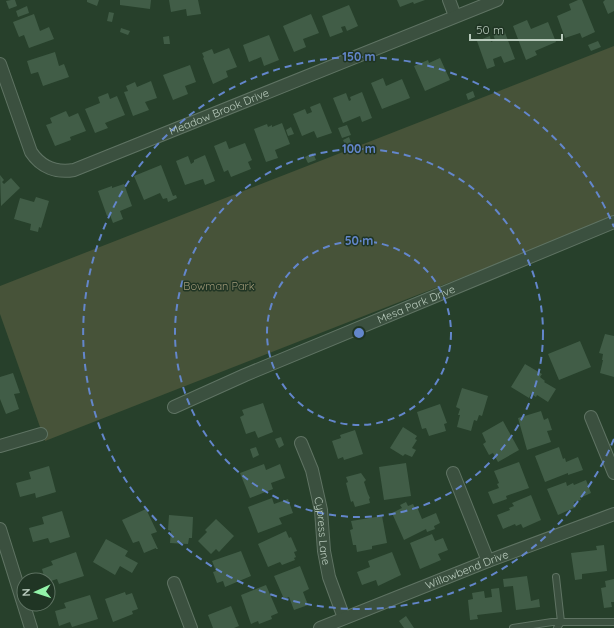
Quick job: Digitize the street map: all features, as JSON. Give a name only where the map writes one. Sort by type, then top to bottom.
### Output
[{"type":"street","points":[[449,0],[455,16]]},
{"type":"street","name":"Meadow Brook Drive","points":[[0,64],[31,152],[36,159],[45,166],[66,172],[125,150],[497,0]]},
{"type":"street","name":"Mesa Park Drive","points":[[174,407],[245,375],[614,222]]},
{"type":"street","points":[[591,417],[614,473]]},
{"type":"street","points":[[0,446],[41,434]]},
{"type":"street","name":"Cypress Lane","points":[[301,443],[312,470],[321,510],[324,551],[329,578],[344,618]]},
{"type":"street","points":[[453,473],[488,561]]},
{"type":"street","name":"Willowbend Drive","points":[[320,628],[488,561],[614,514]]},
{"type":"street","points":[[0,529],[31,628]]},
{"type":"street","points":[[174,583],[191,628]]},
{"type":"lane","points":[[556,577],[561,622],[557,628]]},
{"type":"lane","points":[[513,628],[561,622],[614,622]]},
{"type":"green space","name":"Bowman Park","points":[[614,46],[614,218],[45,441],[0,314],[0,286]]},
{"type":"building","points":[[15,0],[17,6],[9,9],[6,1]]},
{"type":"building","points":[[87,0],[99,0],[97,6],[87,2]]},
{"type":"building","points":[[120,0],[151,0],[150,9],[120,5]]},
{"type":"building","points":[[169,0],[198,0],[201,14],[187,16],[186,9],[171,12]]},
{"type":"building","points":[[397,0],[425,0],[414,4],[413,2],[400,7]]},
{"type":"building","points":[[582,0],[595,32],[582,38],[580,33],[565,38],[557,16],[571,10],[569,4]]},
{"type":"building","points":[[605,0],[614,0],[614,11],[608,14],[603,2]]},
{"type":"building","points":[[349,5],[358,26],[347,31],[345,26],[341,27],[343,32],[330,37],[322,16]]},
{"type":"building","points":[[27,6],[29,13],[18,17],[16,11]]},
{"type":"building","points":[[109,12],[114,13],[112,22],[107,21]]},
{"type":"building","points":[[34,14],[40,31],[49,27],[54,39],[29,48],[24,35],[19,37],[13,22]]},
{"type":"building","points":[[311,14],[319,33],[303,39],[306,47],[294,52],[283,26]]},
{"type":"building","points":[[527,20],[531,29],[548,22],[556,42],[535,51],[537,55],[526,60],[513,26]]},
{"type":"building","points":[[121,28],[130,31],[128,35],[120,32]]},
{"type":"building","points":[[504,30],[515,59],[504,63],[501,56],[493,59],[495,66],[487,69],[477,41],[490,36],[491,42],[495,40],[493,34]]},
{"type":"building","points":[[269,35],[279,60],[264,66],[261,57],[249,62],[243,45]]},
{"type":"building","points":[[169,36],[170,44],[164,44],[163,37]]},
{"type":"building","points":[[598,41],[601,47],[591,51],[588,45]]},
{"type":"building","points":[[229,48],[237,67],[226,71],[228,77],[213,84],[202,53],[212,49],[214,54]]},
{"type":"building","points":[[55,52],[59,66],[64,64],[69,77],[43,86],[38,72],[31,74],[27,61]]},
{"type":"building","points":[[440,58],[450,80],[425,91],[414,66],[428,60],[429,63]]},
{"type":"building","points":[[190,65],[196,82],[185,86],[188,94],[173,100],[163,75]]},
{"type":"building","points":[[383,78],[386,86],[402,79],[410,98],[382,109],[371,83]]},
{"type":"building","points":[[151,81],[157,98],[145,102],[149,110],[133,116],[124,92],[128,91],[126,86],[135,82],[137,87]]},
{"type":"building","points":[[473,91],[475,97],[468,100],[466,94]]},
{"type":"building","points":[[362,92],[372,118],[362,122],[360,116],[343,123],[333,98],[346,93],[349,101],[351,100],[350,97]]},
{"type":"building","points":[[108,93],[110,99],[117,96],[125,115],[105,123],[108,128],[95,133],[85,109],[100,103],[98,97]]},
{"type":"building","points":[[320,103],[332,133],[317,138],[314,131],[302,136],[293,114],[305,109],[307,114],[312,112],[310,107]]},
{"type":"building","points":[[66,111],[69,117],[78,113],[86,131],[70,137],[71,140],[55,146],[46,125],[52,123],[50,118]]},
{"type":"building","points":[[282,123],[290,144],[275,150],[278,158],[266,162],[254,129],[267,124],[268,127],[272,125],[272,127]]},
{"type":"building","points":[[347,125],[351,135],[342,138],[338,128]]},
{"type":"building","points":[[291,127],[294,134],[288,136],[286,130]]},
{"type":"building","points":[[349,137],[352,145],[346,147],[343,140]]},
{"type":"building","points":[[226,141],[229,149],[245,143],[252,160],[248,162],[251,169],[231,177],[228,170],[224,172],[214,146]]},
{"type":"building","points":[[313,153],[316,160],[308,163],[305,157]]},
{"type":"building","points":[[205,155],[215,181],[205,185],[203,179],[185,185],[176,161],[188,156],[191,164],[194,160]]},
{"type":"building","points":[[161,165],[173,196],[176,195],[177,198],[168,202],[167,198],[163,199],[160,193],[144,200],[134,176]]},
{"type":"building","points":[[0,175],[4,180],[2,182],[4,184],[11,178],[20,188],[1,206]]},
{"type":"building","points":[[124,184],[132,206],[120,211],[123,219],[113,223],[110,215],[107,216],[98,191]]},
{"type":"building","points":[[36,197],[49,201],[41,228],[39,227],[38,232],[30,230],[31,224],[14,219],[20,198],[34,202]]},
{"type":"building","points":[[605,334],[614,336],[614,377],[600,373],[603,354],[599,353]]},
{"type":"building","points":[[580,341],[591,367],[559,380],[548,354]]},
{"type":"building","points":[[525,364],[542,374],[540,377],[545,381],[544,382],[556,389],[548,402],[537,395],[536,397],[531,394],[529,398],[511,387]]},
{"type":"building","points":[[13,373],[20,393],[14,394],[19,409],[6,414],[0,399],[0,377]]},
{"type":"building","points":[[462,388],[488,396],[482,416],[479,415],[477,421],[474,420],[471,431],[457,427],[460,409],[456,407]]},
{"type":"building","points":[[263,403],[273,432],[258,438],[255,431],[246,434],[240,417],[244,415],[242,410]]},
{"type":"building","points":[[440,404],[447,423],[444,424],[446,431],[429,436],[426,428],[422,429],[417,412]]},
{"type":"building","points":[[541,411],[544,420],[548,418],[552,430],[547,431],[551,442],[527,450],[518,418]]},
{"type":"building","points":[[503,421],[519,450],[498,462],[493,453],[489,455],[483,444],[486,442],[482,433]]},
{"type":"building","points":[[403,427],[417,436],[415,439],[417,440],[412,448],[416,450],[412,457],[405,454],[403,456],[390,448]]},
{"type":"building","points":[[355,430],[363,454],[344,460],[343,457],[338,459],[332,441],[341,438],[340,435]]},
{"type":"building","points":[[281,437],[284,445],[279,448],[275,439]]},
{"type":"building","points":[[256,447],[259,455],[253,458],[250,449]]},
{"type":"building","points":[[559,447],[563,459],[565,458],[566,462],[578,457],[583,470],[568,475],[568,473],[545,482],[535,456]]},
{"type":"building","points":[[519,462],[529,488],[506,496],[507,499],[493,504],[488,492],[499,488],[497,484],[499,483],[494,471]]},
{"type":"building","points":[[406,463],[411,496],[384,500],[379,467]]},
{"type":"building","points":[[264,464],[266,470],[280,464],[285,478],[271,483],[273,489],[250,498],[240,473]]},
{"type":"building","points":[[49,466],[56,492],[36,498],[35,493],[20,497],[16,483],[31,479],[29,472]]},
{"type":"building","points":[[361,473],[366,480],[364,482],[370,498],[370,503],[355,507],[353,501],[351,502],[346,477]]},
{"type":"building","points":[[586,480],[591,493],[580,498],[581,500],[574,502],[576,507],[558,515],[547,489],[566,482],[567,486]]},
{"type":"building","points":[[531,495],[541,520],[523,528],[521,524],[516,526],[515,524],[503,529],[497,515],[510,510],[509,508],[514,506],[512,503]]},
{"type":"building","points":[[272,498],[274,504],[288,499],[293,513],[279,518],[282,524],[258,533],[248,507]]},
{"type":"building","points":[[406,502],[408,506],[413,504],[415,508],[417,507],[422,519],[436,513],[440,523],[434,526],[435,529],[427,532],[426,529],[404,540],[392,513],[402,508],[400,505]]},
{"type":"building","points":[[146,509],[157,532],[151,534],[158,549],[156,548],[144,553],[139,541],[133,543],[122,520]]},
{"type":"building","points":[[62,511],[70,537],[50,543],[48,538],[33,542],[29,528],[44,524],[42,517]]},
{"type":"building","points":[[169,515],[193,517],[192,538],[189,538],[188,544],[170,543],[171,531],[168,530]]},
{"type":"building","points":[[382,516],[387,543],[372,546],[372,549],[357,552],[356,545],[353,545],[350,530],[353,529],[351,521]]},
{"type":"building","points":[[216,519],[234,536],[219,552],[216,549],[211,554],[198,541],[207,532],[205,530]]},
{"type":"building","points":[[286,531],[289,538],[291,537],[297,551],[294,552],[296,557],[294,558],[295,560],[282,565],[280,562],[268,567],[258,544]]},
{"type":"building","points":[[432,534],[435,541],[443,538],[448,550],[438,554],[441,560],[420,569],[410,543]]},
{"type":"building","points":[[106,539],[128,551],[125,556],[138,563],[132,573],[120,566],[115,575],[93,562]]},
{"type":"building","points":[[604,545],[607,571],[582,574],[582,579],[575,580],[571,553],[597,550],[596,546]]},
{"type":"building","points":[[241,551],[251,576],[225,587],[223,581],[217,583],[213,572],[216,571],[212,561]]},
{"type":"building","points":[[76,552],[84,576],[59,584],[56,579],[56,572],[43,572],[42,569],[53,565],[51,561]]},
{"type":"building","points":[[392,552],[401,575],[378,586],[376,580],[362,585],[357,572],[370,567],[368,561]]},
{"type":"building","points":[[300,566],[309,589],[303,592],[308,605],[294,610],[289,597],[284,599],[274,576]]},
{"type":"building","points":[[527,576],[531,601],[539,599],[540,607],[516,610],[513,586],[504,587],[503,579]]},
{"type":"building","points":[[614,579],[614,602],[611,602],[612,607],[604,608],[601,588],[606,587],[605,581]]},
{"type":"building","points":[[266,585],[278,613],[271,616],[272,619],[259,624],[258,621],[251,624],[241,595]]},
{"type":"building","points":[[499,588],[502,612],[477,615],[478,619],[470,620],[468,600],[473,599],[472,593],[484,591],[485,598],[492,597],[491,589]]},
{"type":"building","points":[[125,592],[126,595],[132,593],[138,609],[132,611],[133,614],[113,622],[105,599]]},
{"type":"building","points":[[90,595],[98,619],[72,627],[70,622],[59,626],[55,612],[66,608],[64,603]]},
{"type":"building","points":[[231,606],[239,626],[234,628],[213,628],[208,615]]},
{"type":"building","points":[[406,616],[414,628],[404,628],[399,621]]}]
